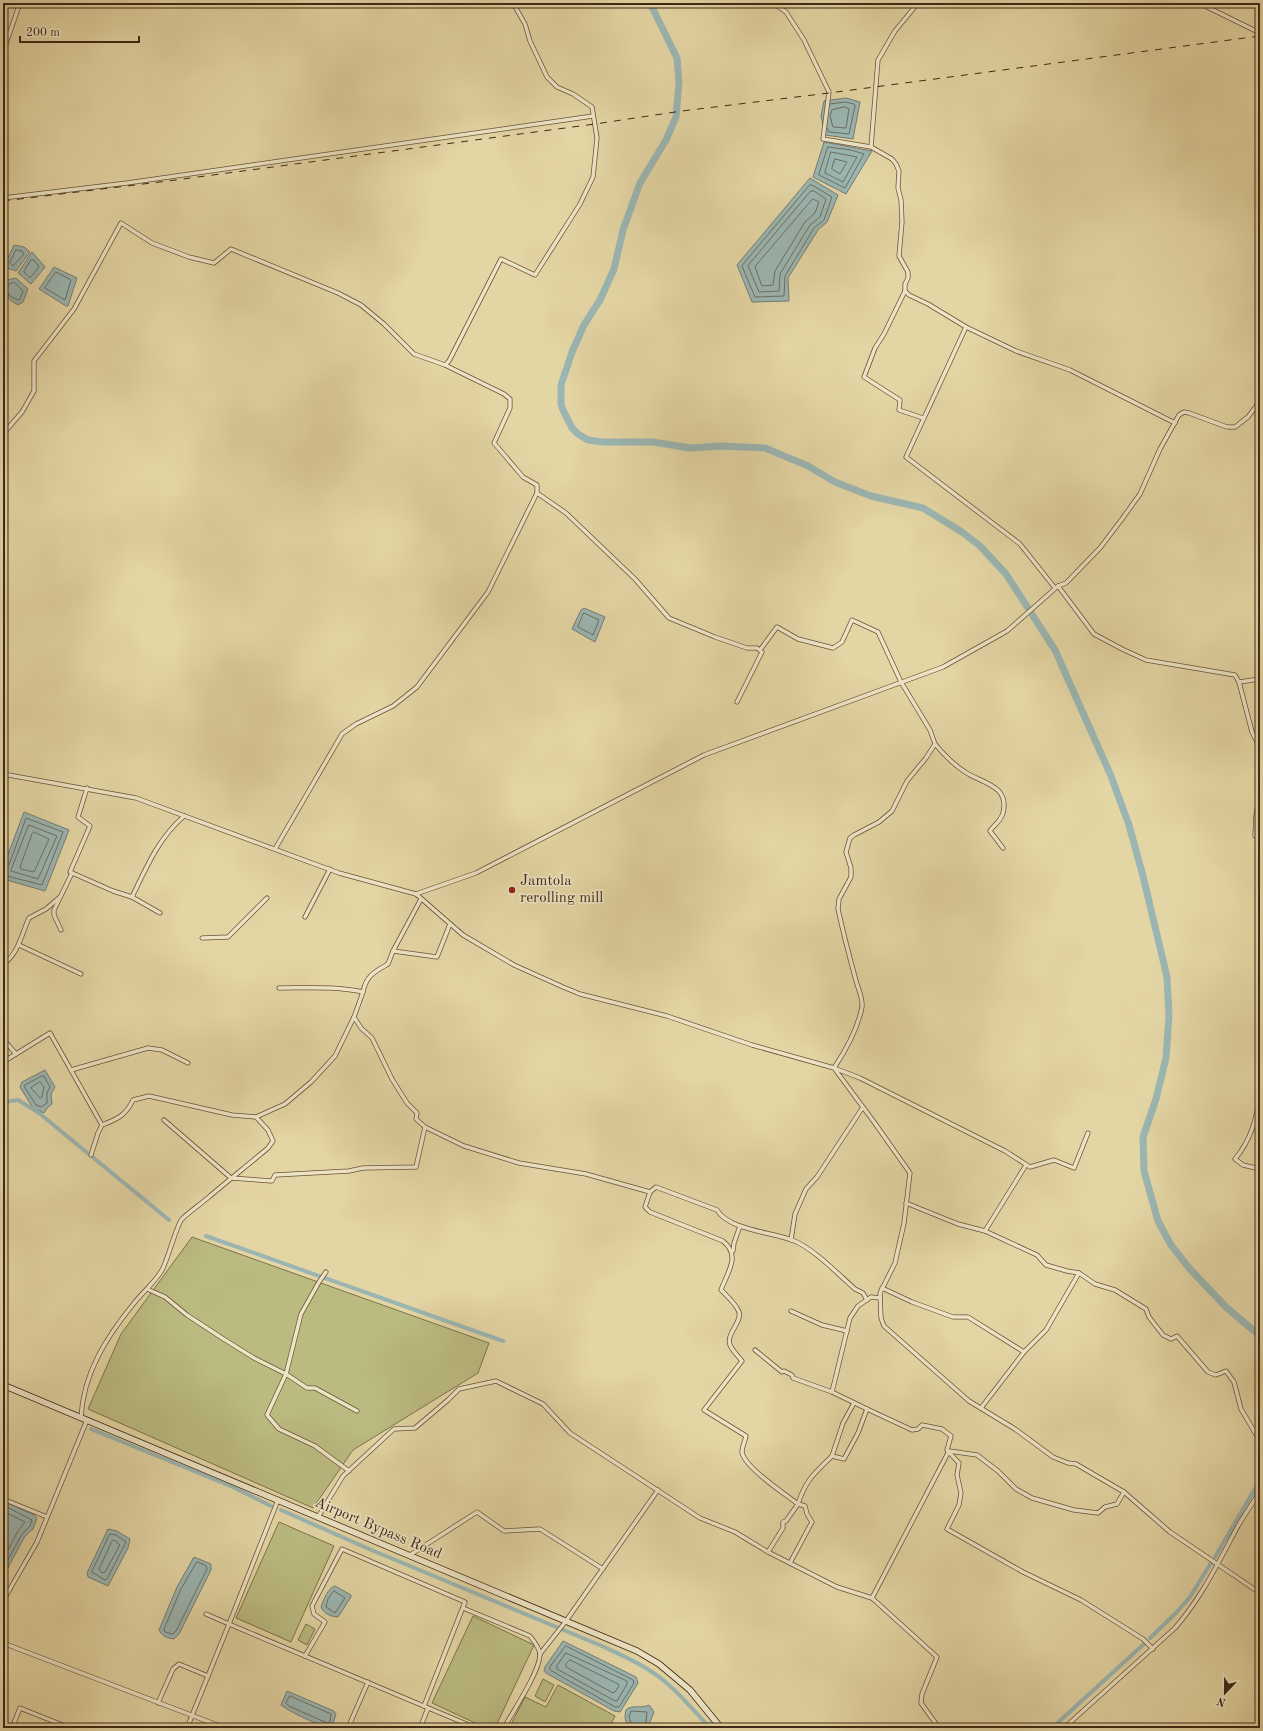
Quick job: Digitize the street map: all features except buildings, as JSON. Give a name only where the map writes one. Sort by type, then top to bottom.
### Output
[{"type":"street","points":[[3,52],[20,3]]},
{"type":"street","points":[[445,365],[449,361],[501,259],[535,275],[580,204],[593,177],[597,138],[592,107],[572,94],[557,87],[547,77],[530,41],[525,24],[513,3]]},
{"type":"street","points":[[773,3],[786,12],[804,40],[828,92],[824,139],[871,147],[892,159],[899,171],[898,188],[901,200],[902,222],[900,256],[908,272],[908,278],[905,284],[905,291],[884,334],[875,348],[864,377],[900,400],[899,410],[923,418]]},
{"type":"street","points":[[871,147],[878,60],[895,31],[918,3]]},
{"type":"street","points":[[1199,3],[1260,33]]},
{"type":"street","points":[[3,198],[127,183],[594,116]]},
{"type":"street","points":[[3,434],[22,412],[34,391],[34,361],[74,309],[121,223],[152,243],[189,256],[214,263],[230,249],[338,292],[361,305],[384,324],[414,354],[445,365],[504,394],[510,399],[510,408],[494,442],[523,477],[537,485],[537,493],[488,592],[439,660],[417,687],[393,706],[356,724],[342,734],[275,849]]},
{"type":"street","points":[[905,291],[909,295],[928,304],[966,327],[1016,351],[1070,370],[1175,423]]},
{"type":"street","points":[[966,327],[906,457],[1020,544],[1094,634],[1146,660],[1235,675],[1239,682],[1252,732],[1260,748]]},
{"type":"street","points":[[416,894],[476,873],[704,755],[943,667],[1007,631],[1056,587],[1066,582],[1100,548],[1140,494],[1160,449],[1180,415],[1184,412],[1226,427],[1235,427],[1248,417],[1260,401]]},
{"type":"street","points":[[537,493],[566,513],[635,579],[669,618],[715,637],[747,648],[757,648],[760,650]]},
{"type":"street","points":[[737,702],[762,652],[760,650],[777,627],[798,639],[833,648],[842,642],[850,621],[854,620],[878,632],[901,682],[930,730],[935,744],[947,758],[967,773],[995,786],[1002,798],[1004,807],[1000,820],[990,831],[1003,848]]},
{"type":"street","points":[[1239,682],[1260,679]]},
{"type":"street","points":[[834,1068],[849,1042],[862,1006],[862,998],[855,979],[838,909],[839,899],[851,877],[851,868],[846,852],[847,845],[854,835],[879,822],[892,811],[906,781],[926,758],[935,744]]},
{"type":"street","points":[[3,774],[136,798],[330,869],[416,894],[463,935],[514,965],[580,994],[667,1016],[752,1045],[834,1068],[860,1078],[1005,1151],[1030,1167],[1054,1160],[1074,1168],[1088,1133]]},
{"type":"street","points":[[61,930],[54,915],[54,910],[72,873],[70,872],[90,826],[78,817],[87,788]]},
{"type":"street","points":[[1260,796],[1256,815],[1255,836],[1260,838]]},
{"type":"street","points":[[132,897],[158,844],[172,827],[184,816]]},
{"type":"street","points":[[305,917],[330,869]]},
{"type":"street","points":[[72,873],[113,891],[132,897],[160,912]]},
{"type":"street","points":[[3,964],[7,961],[18,945],[28,918],[46,909],[60,897]]},
{"type":"street","points":[[202,938],[228,937],[267,898]]},
{"type":"street","points":[[102,1124],[116,1120],[128,1110],[133,1100],[149,1096],[232,1115],[256,1117],[285,1104],[311,1082],[335,1056],[354,1017],[365,983],[374,972],[388,964],[393,951],[421,899]]},
{"type":"street","points":[[393,951],[437,957],[450,924]]},
{"type":"street","points":[[18,945],[81,974]]},
{"type":"street","points":[[279,988],[327,987],[343,988],[363,992]]},
{"type":"street","points":[[354,1017],[361,1028],[372,1038],[392,1079],[407,1103],[417,1113],[416,1119],[425,1127],[464,1146],[519,1163],[586,1174],[650,1192]]},
{"type":"street","points":[[3,1062],[50,1033],[102,1124]]},
{"type":"street","points":[[3,1039],[16,1054]]},
{"type":"street","points":[[71,1070],[148,1048],[162,1050],[188,1063]]},
{"type":"street","points":[[834,1068],[910,1173],[904,1222],[895,1263],[880,1293],[881,1318],[884,1326],[969,1401],[1015,1430],[1053,1457],[1068,1463],[1076,1464],[1124,1492],[1170,1532],[1260,1593]]},
{"type":"street","points":[[1260,1094],[1253,1130],[1244,1148],[1235,1160],[1244,1165],[1260,1170]]},
{"type":"street","points":[[791,1240],[795,1214],[806,1189],[817,1178],[863,1107]]},
{"type":"street","points":[[81,1418],[85,1391],[95,1361],[107,1338],[128,1310],[153,1284],[167,1262],[180,1220],[268,1148],[273,1141],[268,1130],[256,1117]]},
{"type":"street","points":[[164,1120],[231,1178],[272,1181],[275,1175],[349,1171],[363,1168],[416,1167],[425,1127]]},
{"type":"street","points":[[91,1155],[102,1124]]},
{"type":"street","points":[[985,1231],[1026,1165]]},
{"type":"street","points":[[733,1255],[731,1249],[723,1241],[650,1212],[645,1207],[650,1192],[656,1187],[717,1210],[720,1215],[740,1226],[791,1240],[803,1245],[855,1289],[863,1293],[866,1300]]},
{"type":"street","points":[[906,1203],[958,1224],[985,1231],[1037,1255],[1046,1265],[1079,1273],[1095,1284],[1115,1290],[1146,1309],[1149,1317],[1163,1335],[1171,1339],[1177,1336],[1208,1372],[1216,1375],[1226,1371],[1234,1382],[1241,1409],[1260,1441]]},
{"type":"street","points":[[740,1226],[734,1242],[733,1257],[721,1290],[733,1303],[739,1313],[730,1337],[730,1346],[742,1360],[704,1410],[746,1436],[742,1451],[744,1456],[756,1471],[798,1504],[805,1506],[807,1514],[812,1522],[790,1563]]},
{"type":"street","points":[[326,1272],[301,1314],[286,1374],[266,1415],[280,1429],[315,1446],[349,1471]]},
{"type":"street","points":[[981,1408],[1024,1352],[1046,1330],[1079,1273]]},
{"type":"street","points":[[882,1288],[912,1302],[954,1317],[968,1317],[1024,1352]]},
{"type":"street","points":[[147,1289],[165,1297],[187,1315],[254,1358],[286,1374],[307,1388],[315,1388],[357,1410]]},
{"type":"street","points":[[832,1392],[850,1318],[858,1306],[866,1300],[871,1297],[880,1298]]},
{"type":"street","points":[[791,1311],[822,1325],[847,1331]]},
{"type":"street","points":[[755,1350],[782,1372],[784,1371],[793,1378],[832,1392],[912,1430],[918,1429],[922,1425],[942,1429],[951,1436],[947,1450],[959,1463],[957,1475],[961,1493],[959,1505],[947,1529],[1023,1572],[1081,1600],[1143,1639],[1153,1649]]},
{"type":"street","points":[[318,1517],[343,1476],[394,1429],[415,1428],[448,1400],[459,1388],[496,1380],[543,1404],[570,1433],[700,1518],[735,1532],[768,1552],[837,1587],[872,1598],[937,1657],[922,1694],[921,1703],[939,1728]]},
{"type":"street","name":"Airport Bypass Road","points":[[3,1385],[637,1651],[659,1664],[690,1690],[721,1728]]},
{"type":"street","points":[[768,1552],[783,1528],[783,1522],[786,1521],[798,1504],[803,1488],[808,1480],[832,1456],[844,1423],[854,1403]]},
{"type":"street","points":[[832,1456],[844,1459],[858,1433],[867,1409]]},
{"type":"street","points":[[3,1601],[37,1542],[87,1420]]},
{"type":"street","points":[[949,1451],[977,1456],[998,1471],[1016,1489],[1032,1498],[1080,1511],[1098,1513],[1105,1507],[1118,1504],[1124,1492]]},
{"type":"street","points":[[872,1598],[949,1451]]},
{"type":"street","points":[[504,1728],[538,1668],[540,1654],[566,1621],[658,1490]]},
{"type":"street","points":[[1064,1728],[1153,1649],[1190,1611],[1219,1564],[1239,1525],[1260,1492]]},
{"type":"street","points":[[3,1499],[47,1517]]},
{"type":"street","points":[[188,1728],[278,1500]]},
{"type":"street","points":[[410,1555],[477,1512],[504,1531],[540,1529],[603,1569]]},
{"type":"street","points":[[305,1656],[325,1622],[314,1614],[312,1606],[342,1549],[465,1602],[426,1707],[420,1728]]},
{"type":"street","points":[[463,1608],[530,1636],[535,1642],[540,1654]]},
{"type":"street","points":[[206,1614],[476,1728]]},
{"type":"street","points":[[3,1643],[225,1728]]},
{"type":"street","points":[[158,1703],[173,1669],[179,1664],[208,1676]]},
{"type":"street","points":[[348,1728],[368,1682]]},
{"type":"street","points":[[12,1728],[20,1708],[70,1728]]},
{"type":"green space","points":[[192,1237],[489,1343],[478,1373],[353,1450],[313,1508],[88,1409],[121,1334]]},
{"type":"green space","points":[[279,1522],[334,1546],[291,1642],[236,1618]]},
{"type":"green space","points":[[473,1616],[534,1645],[495,1728],[486,1728],[432,1703]]},
{"type":"green space","points":[[306,1624],[315,1629],[307,1645],[298,1640]]},
{"type":"green space","points":[[543,1679],[554,1685],[545,1702],[535,1696]]},
{"type":"green space","points":[[558,1685],[615,1716],[609,1728],[509,1728],[525,1697],[546,1707]]},
{"type":"water","points":[[846,98],[860,102],[853,139],[825,135],[821,116],[824,101]]},
{"type":"water","points":[[824,142],[872,151],[846,194],[813,177]]},
{"type":"water","points":[[810,178],[838,195],[827,222],[818,230],[788,278],[789,301],[752,302],[737,265]]},
{"type":"water","points":[[14,245],[24,247],[30,252],[16,271],[7,268],[5,264]]},
{"type":"water","points":[[32,252],[45,267],[31,284],[18,273]]},
{"type":"water","points":[[54,267],[77,278],[68,306],[39,289]]},
{"type":"water","points":[[16,278],[28,289],[23,302],[18,305],[7,297],[3,288],[3,284],[7,280]]},
{"type":"water","points":[[584,608],[605,617],[595,642],[572,629],[581,610]]},
{"type":"water","points":[[24,812],[69,830],[45,891],[3,879],[3,868]]},
{"type":"water","points":[[45,1070],[55,1087],[51,1094],[52,1104],[44,1113],[33,1108],[20,1087],[22,1082]]},
{"type":"water","points":[[3,1501],[34,1515],[37,1518],[33,1529],[25,1536],[3,1577]]},
{"type":"water","points":[[108,1529],[117,1531],[130,1539],[128,1548],[108,1586],[88,1577],[87,1573]]},
{"type":"water","points":[[194,1557],[211,1564],[211,1570],[179,1634],[174,1639],[169,1638],[161,1634],[159,1630],[177,1587]]},
{"type":"water","points":[[335,1586],[351,1595],[338,1617],[328,1614],[321,1607],[328,1592]]},
{"type":"water","points":[[563,1641],[636,1677],[638,1683],[620,1712],[614,1711],[546,1673],[544,1670],[545,1667]]},
{"type":"water","points":[[287,1691],[334,1711],[336,1714],[332,1727],[308,1720],[281,1705]]},
{"type":"water","points":[[649,1705],[654,1712],[650,1722],[654,1728],[631,1728],[627,1724],[625,1715],[626,1710],[631,1707],[643,1707]]},
{"type":"waterway","points":[[650,3],[677,58],[679,82],[676,117],[666,140],[640,183],[623,230],[614,269],[600,300],[584,325],[572,352],[561,385],[561,404],[563,410],[572,428],[588,440],[603,442],[653,442],[690,448],[721,446],[765,448],[808,466],[835,482],[871,496],[923,508],[962,532],[980,546],[1006,574],[1055,650],[1111,776],[1129,825],[1143,876],[1167,977],[1169,1016],[1166,1058],[1156,1099],[1143,1137],[1144,1171],[1158,1221],[1171,1245],[1189,1268],[1226,1307],[1260,1336]]},
{"type":"waterway","points":[[3,1102],[18,1100],[39,1113],[169,1220]]},
{"type":"waterway","points":[[206,1236],[503,1341]]},
{"type":"waterway","points":[[91,1429],[233,1487],[271,1506]]},
{"type":"waterway","points":[[1215,1557],[1260,1480]]},
{"type":"waterway","points":[[281,1510],[369,1549],[602,1646],[634,1661],[668,1684],[710,1728]]},
{"type":"waterway","points":[[1150,1638],[1190,1597],[1211,1563]]},
{"type":"waterway","points":[[1052,1728],[1144,1644]]},
{"type":"railway","points":[[3,201],[168,181],[682,111],[1260,36]]},
{"type":"place","name":"Jamtola rerolling mill","points":[[512,890]]}]
